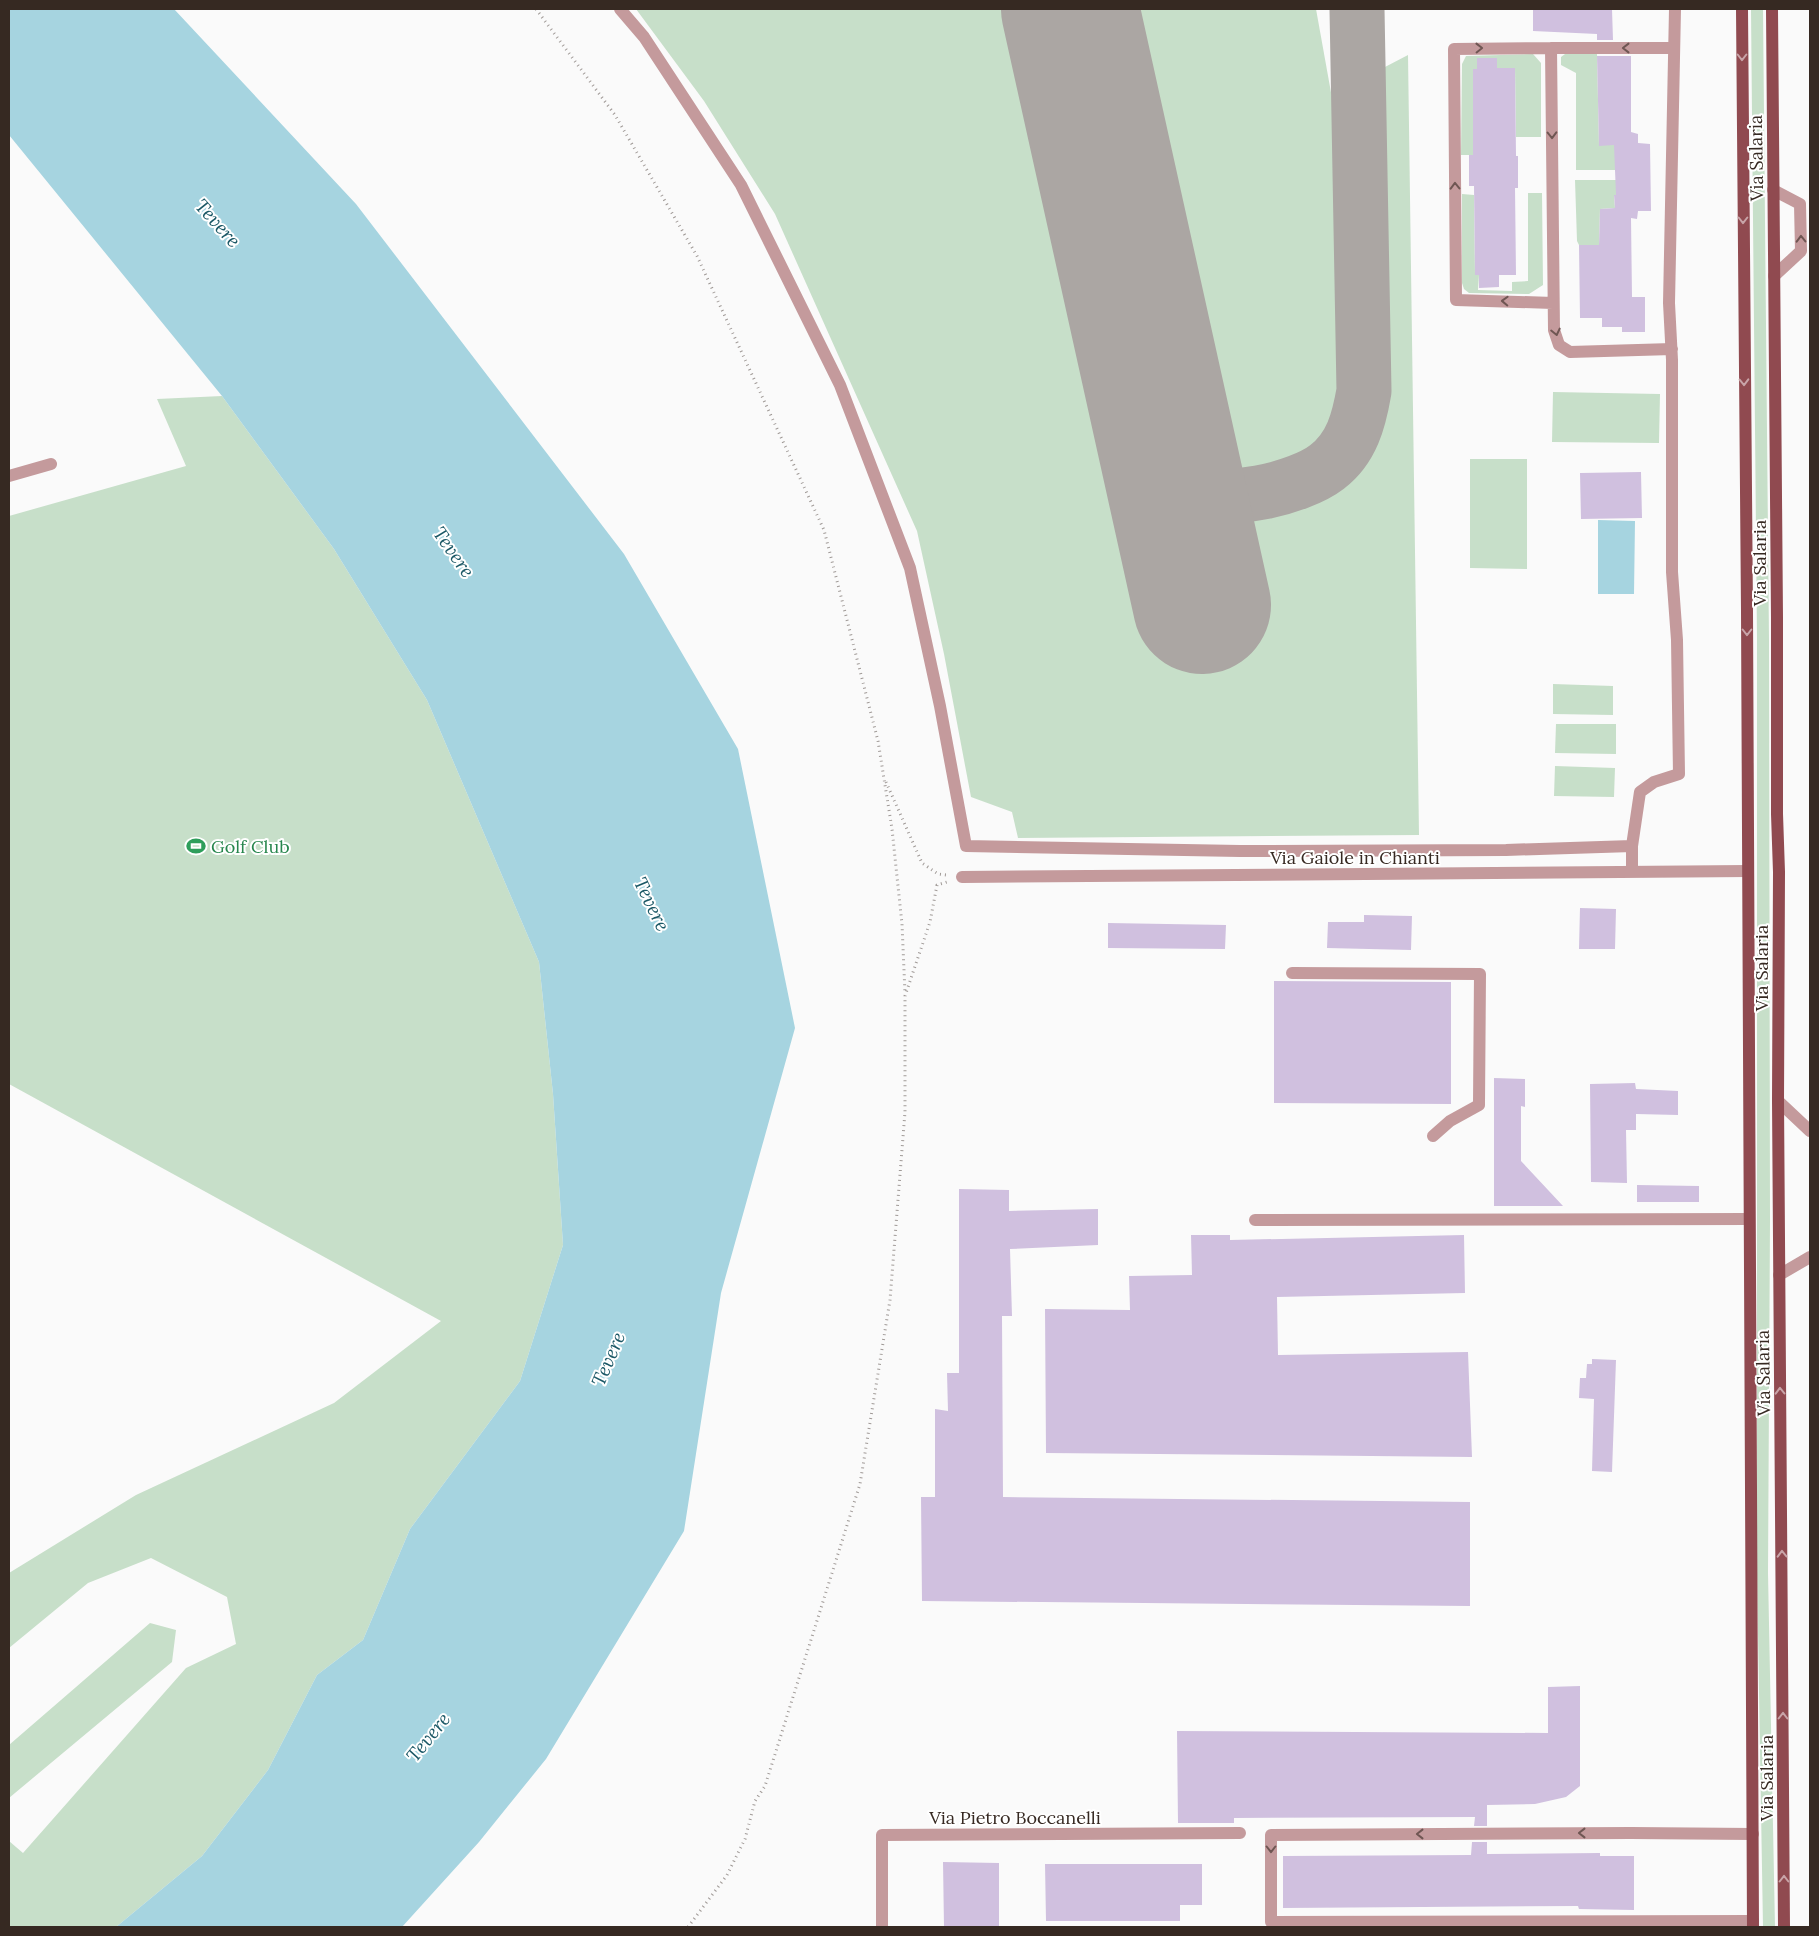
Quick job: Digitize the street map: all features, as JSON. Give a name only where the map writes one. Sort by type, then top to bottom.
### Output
[{"type":"main road","name":"Via Salaria","points":[[1742,9],[1753,1924]]},
{"type":"main road","name":"Via Salaria","points":[[1772,9],[1777,814],[1779,872],[1778,1101],[1784,1927]]},
{"type":"street","points":[[620,9],[644,37],[741,186],[840,385],[910,568],[966,846],[1240,851],[1506,850],[1632,846]]},
{"type":"street","points":[[1632,872],[1632,846],[1640,792],[1654,782],[1679,774],[1678,640],[1672,572],[1672,349],[1669,303],[1675,9]]},
{"type":"street","points":[[1551,48],[1554,330],[1559,345],[1570,352],[1672,349]]},
{"type":"street","points":[[1554,303],[1456,300],[1454,49],[1674,48]]},
{"type":"street","points":[[1773,190],[1800,204],[1801,251],[1774,276]]},
{"type":"street","points":[[9,476],[51,464]]},
{"type":"street","name":"Via Gaiole in Chianti","points":[[962,877],[1748,871]]},
{"type":"street","points":[[1292,973],[1480,974],[1479,1105],[1450,1121],[1433,1136]]},
{"type":"street","points":[[1778,1101],[1810,1131]]},
{"type":"street","points":[[1254,1220],[1749,1218]]},
{"type":"street","points":[[1779,1276],[1810,1257]]},
{"type":"street","name":"Via Pietro Boccanelli","points":[[882,1927],[882,1835],[1240,1833]]},
{"type":"street","points":[[1753,1834],[1271,1835],[1271,1922],[1753,1924]]},
{"type":"path","points":[[536,9],[615,116],[697,256],[824,530],[876,731],[892,829],[902,924],[905,996],[905,1112],[890,1300],[860,1484],[765,1786],[755,1801],[745,1839],[727,1875],[688,1927]]},
{"type":"path","points":[[884,777],[922,863],[938,874],[962,877]]},
{"type":"path","points":[[905,996],[930,922],[937,885],[962,877]]},
{"type":"green space","points":[[636,9],[1014,9],[1157,635],[1257,615],[1237,535],[1243,519],[1297,501],[1329,486],[1344,476],[1357,463],[1373,437],[1382,410],[1376,84],[1385,67],[1408,55],[1419,835],[1018,838],[1012,812],[971,797],[944,654],[917,531],[775,214],[704,101]]},
{"type":"green space","points":[[1115,9],[1316,9],[1339,137],[1345,376],[1340,410],[1331,431],[1313,449],[1284,463],[1253,469],[1239,469],[1227,464],[1217,455]]},
{"type":"green space","points":[[1751,9],[1763,9],[1769,640],[1770,1220],[1768,1573],[1775,1927],[1763,1927],[1757,1574],[1757,638]]},
{"type":"green space","points":[[1533,54],[1541,63],[1541,137],[1516,137],[1515,68],[1497,68],[1497,58],[1477,58],[1477,69],[1473,69],[1473,155],[1461,155],[1462,64],[1466,56]]},
{"type":"green space","points":[[1565,54],[1597,54],[1599,145],[1615,145],[1616,170],[1576,170],[1576,73],[1561,65],[1561,57]]},
{"type":"green space","points":[[1575,180],[1616,180],[1617,195],[1614,196],[1615,208],[1600,209],[1599,245],[1579,245],[1577,241]]},
{"type":"green space","points":[[1528,193],[1542,193],[1543,285],[1529,294],[1469,293],[1464,289],[1462,283],[1462,194],[1474,195],[1475,274],[1479,275],[1478,290],[1512,291],[1512,282],[1528,281]]},
{"type":"green space","points":[[1553,392],[1660,394],[1659,443],[1552,442]]},
{"type":"green space","points":[[222,396],[334,549],[427,700],[539,962],[553,1094],[563,1245],[520,1381],[410,1529],[363,1640],[317,1675],[268,1770],[202,1856],[116,1927],[9,1927],[9,1841],[23,1853],[186,1668],[236,1644],[227,1597],[151,1558],[88,1583],[9,1648],[9,1573],[136,1495],[334,1403],[441,1321],[9,1084],[9,516],[186,466],[157,399]]},
{"type":"green space","points":[[1470,459],[1527,459],[1527,569],[1470,568]]},
{"type":"green space","points":[[1553,684],[1613,686],[1613,715],[1553,714]]},
{"type":"green space","points":[[1556,724],[1616,724],[1616,754],[1555,753]]},
{"type":"green space","points":[[1555,766],[1615,768],[1614,797],[1554,796]]},
{"type":"green space","points":[[150,1623],[176,1630],[172,1662],[9,1798],[9,1745]]},
{"type":"water","name":"Tevere","points":[[9,9],[174,9],[356,204],[624,554],[738,749],[795,1028],[721,1293],[684,1531],[546,1759],[479,1842],[402,1927],[116,1927],[202,1856],[268,1770],[317,1675],[363,1640],[410,1529],[520,1381],[563,1245],[553,1094],[539,962],[427,700],[334,549],[222,396],[9,135]]},
{"type":"water","points":[[1598,520],[1635,521],[1634,594],[1598,594]]},
{"type":"building","points":[[1533,9],[1612,9],[1613,40],[1597,40],[1597,34],[1533,31]]},
{"type":"building","points":[[1597,56],[1631,56],[1631,132],[1638,134],[1638,143],[1650,144],[1651,211],[1638,211],[1637,219],[1631,218],[1632,297],[1645,297],[1645,332],[1622,332],[1622,327],[1602,327],[1602,318],[1580,318],[1579,245],[1599,245],[1600,209],[1615,208],[1614,195],[1616,195],[1614,145],[1599,146]]},
{"type":"building","points":[[1477,58],[1497,58],[1497,68],[1515,68],[1516,156],[1518,156],[1518,188],[1515,188],[1516,275],[1499,275],[1499,287],[1479,288],[1479,275],[1475,275],[1474,186],[1469,186],[1469,155],[1473,155],[1473,69],[1477,69]]},
{"type":"building","points":[[1641,472],[1642,518],[1581,519],[1580,473]]},
{"type":"building","points":[[1580,908],[1616,909],[1615,949],[1579,949]]},
{"type":"building","points":[[1364,915],[1412,916],[1411,950],[1327,948],[1328,922],[1364,922]]},
{"type":"building","points":[[1108,923],[1226,925],[1225,949],[1108,948]]},
{"type":"building","points":[[1274,981],[1451,982],[1451,1104],[1274,1103]]},
{"type":"building","points":[[1494,1078],[1525,1079],[1525,1107],[1521,1106],[1521,1161],[1563,1206],[1494,1206]]},
{"type":"building","points":[[1635,1083],[1636,1089],[1678,1091],[1678,1115],[1636,1114],[1636,1130],[1626,1130],[1627,1183],[1591,1182],[1590,1084]]},
{"type":"building","points":[[1637,1185],[1699,1186],[1699,1202],[1637,1202]]},
{"type":"building","points":[[959,1189],[1009,1190],[1009,1211],[1098,1209],[1098,1245],[1010,1249],[1012,1316],[1002,1316],[1003,1497],[1470,1502],[1470,1606],[922,1601],[921,1497],[935,1497],[935,1409],[948,1411],[947,1373],[959,1373]]},
{"type":"building","points":[[1191,1235],[1230,1235],[1230,1240],[1464,1235],[1465,1293],[1277,1297],[1278,1355],[1468,1352],[1472,1457],[1046,1453],[1045,1309],[1130,1310],[1129,1276],[1192,1275]]},
{"type":"building","points":[[1592,1359],[1616,1360],[1612,1472],[1592,1471],[1594,1399],[1579,1398],[1580,1378],[1586,1378],[1587,1364],[1592,1364]]},
{"type":"building","points":[[1580,1686],[1580,1786],[1566,1797],[1535,1804],[1487,1805],[1487,1826],[1474,1826],[1475,1817],[1234,1818],[1234,1823],[1178,1823],[1177,1731],[1548,1733],[1548,1687]]},
{"type":"building","points":[[1472,1842],[1487,1842],[1487,1854],[1600,1853],[1600,1856],[1634,1856],[1634,1910],[1579,1909],[1578,1906],[1283,1908],[1283,1856],[1471,1855]]},
{"type":"building","points":[[943,1862],[999,1863],[999,1927],[944,1927]]},
{"type":"building","points":[[1045,1864],[1202,1864],[1202,1905],[1180,1905],[1180,1921],[1046,1921]]},
{"type":"taxiway","points":[[1169,457],[1187,481],[1203,491],[1219,495],[1259,493],[1315,475],[1336,459],[1353,433],[1364,391],[1357,9]]},
{"type":"runway","points":[[1070,9],[1202,605]]},
{"type":"place","name":"Golf Club","points":[[196,846]]}]
